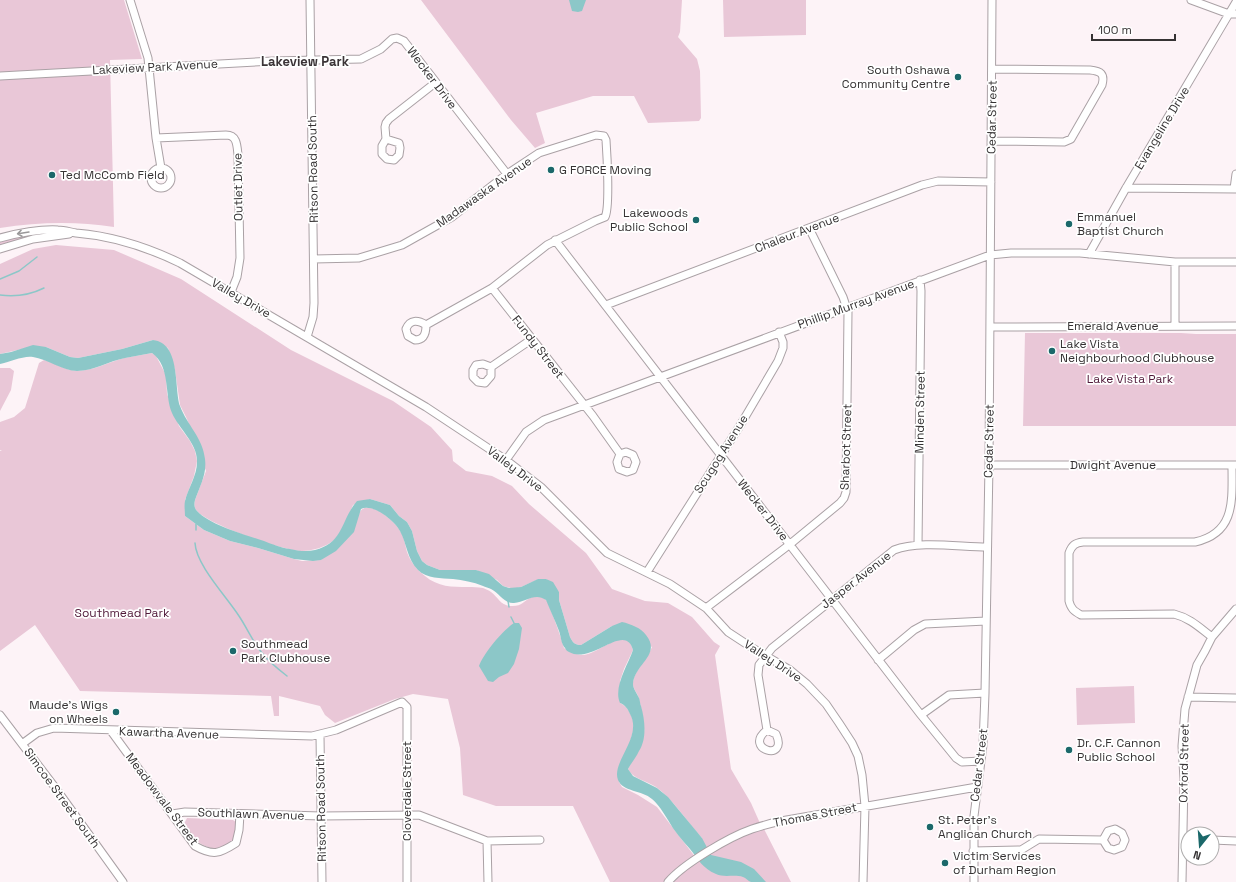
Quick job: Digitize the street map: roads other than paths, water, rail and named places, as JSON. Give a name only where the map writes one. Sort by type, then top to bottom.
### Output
[{"type":"street","points":[[130,0],[150,68],[160,168]]},
{"type":"street","name":"Ritson Road South","points":[[307,337],[312,323],[314,310],[310,0]]},
{"type":"street","name":"Cedar Street","points":[[974,882],[974,816],[984,729],[990,466],[992,0]]},
{"type":"street","points":[[1191,0],[1233,14]]},
{"type":"street","name":"Evangeline Drive","points":[[1089,254],[1126,188],[1233,14],[1236,2]]},
{"type":"street","name":"Wecker Drive","points":[[311,59],[361,58],[381,49],[397,38],[404,41],[435,83],[507,174]]},
{"type":"street","name":"Lakeview Park Avenue","points":[[0,76],[311,59]]},
{"type":"street","points":[[991,141],[1064,142],[1071,139],[1102,85],[1103,80],[1102,74],[1097,70],[992,69]]},
{"type":"street","points":[[386,139],[385,128],[389,119],[435,83]]},
{"type":"street","name":"Madawaska Avenue","points":[[314,259],[359,258],[402,245],[452,218],[507,174],[539,153],[598,134],[604,136],[606,140],[606,217],[555,240]]},
{"type":"street","name":"Outlet Drive","points":[[156,138],[230,135],[237,143],[240,258],[237,277],[231,292]]},
{"type":"street","points":[[1126,188],[1235,189],[1236,174]]},
{"type":"street","name":"Chaleur Avenue","points":[[606,305],[931,182],[991,182]]},
{"type":"street","name":"Sharbot Street","points":[[706,608],[789,545],[840,503],[846,492],[849,318],[847,307],[809,228]]},
{"type":"street","name":"Valley Drive","points":[[0,238],[41,231],[58,230],[89,233],[114,238],[149,249],[180,263],[426,407],[506,460],[545,491],[607,553],[670,584],[706,608],[728,632],[790,670],[807,684],[826,704],[852,743],[858,756],[862,775],[865,806],[863,882]]},
{"type":"street","name":"Valley Drive","points":[[0,249],[33,239],[75,232]]},
{"type":"street","points":[[426,325],[492,288],[555,240]]},
{"type":"street","name":"Wecker Drive","points":[[555,240],[878,660],[956,758],[962,762],[981,761]]},
{"type":"street","name":"Phillip Murray Avenue","points":[[506,460],[526,432],[544,420],[662,378],[780,332],[990,255],[1011,253],[1089,254],[1175,262],[1236,262]]},
{"type":"street","points":[[1175,262],[1175,326]]},
{"type":"street","name":"Minden Street","points":[[918,545],[920,280]]},
{"type":"street","name":"Fundy Street","points":[[492,288],[584,405],[620,454]]},
{"type":"street","name":"Emerald Avenue","points":[[990,327],[1236,326]]},
{"type":"street","name":"Scugog Avenue","points":[[647,572],[741,424],[782,353],[783,342],[780,332]]},
{"type":"street","points":[[491,367],[532,339]]},
{"type":"street","name":"Dwight Avenue","points":[[990,466],[1234,466]]},
{"type":"street","points":[[1212,637],[1192,621],[1174,614],[1082,615],[1074,611],[1069,601],[1069,553],[1072,546],[1083,542],[1195,542],[1210,537],[1218,532],[1224,525],[1231,511],[1234,466]]},
{"type":"street","name":"Jasper Avenue","points":[[766,655],[772,648],[894,550],[902,547],[918,545],[987,547]]},
{"type":"street","name":"Oxford Street","points":[[1185,826],[1182,746],[1185,709],[1197,666],[1212,637],[1236,609]]},
{"type":"street","points":[[878,660],[914,630],[925,624],[986,621]]},
{"type":"street","points":[[766,655],[759,665],[758,675],[767,730]]},
{"type":"street","points":[[921,715],[949,695],[985,693]]},
{"type":"street","points":[[1188,698],[1236,698]]},
{"type":"street","name":"Kawartha Avenue","points":[[22,744],[37,733],[54,728],[282,736],[320,735],[348,726],[402,702]]},
{"type":"street","name":"Cloverdale Street","points":[[402,702],[407,707],[408,882]]},
{"type":"street","name":"Simcoe Street South","points":[[0,715],[123,882]]},
{"type":"street","name":"Meadowvale Street","points":[[111,731],[195,846],[207,853],[222,852],[236,843],[240,830],[240,814]]},
{"type":"street","name":"Ritson Road South","points":[[320,735],[322,882]]},
{"type":"street","name":"Thomas Street","points":[[668,882],[675,874],[688,864],[721,844],[750,830],[782,820],[977,787]]},
{"type":"street","name":"Southlawn Avenue","points":[[172,814],[185,812],[321,816],[407,815],[419,816],[487,842],[540,840]]},
{"type":"street","points":[[973,851],[1021,850],[1039,839],[1103,840]]},
{"type":"street","points":[[1220,840],[1236,841]]},
{"type":"street","points":[[487,842],[488,882]]},
{"type":"street","name":"Oxford Street","points":[[1182,882],[1183,866]]},
{"type":"water","points":[[569,0],[586,0],[582,11],[572,11]]},
{"type":"water","points":[[153,340],[162,343],[168,349],[172,357],[175,367],[180,406],[204,451],[205,470],[194,506],[197,511],[210,521],[280,547],[299,551],[312,551],[324,547],[332,542],[341,530],[357,501],[370,499],[390,505],[399,516],[407,522],[412,531],[417,551],[422,561],[427,565],[440,570],[476,570],[489,574],[503,586],[509,588],[521,587],[538,579],[546,579],[553,582],[559,592],[559,600],[570,637],[576,644],[581,645],[612,626],[622,622],[639,628],[646,635],[650,642],[651,648],[646,660],[635,677],[633,684],[642,711],[644,735],[642,746],[628,769],[633,776],[657,788],[668,797],[702,838],[711,855],[741,862],[754,869],[766,882],[751,882],[740,876],[726,876],[711,872],[701,863],[678,835],[654,801],[648,796],[628,789],[620,784],[617,773],[633,731],[633,723],[630,714],[626,707],[620,703],[618,697],[618,690],[622,676],[633,650],[629,642],[623,640],[615,641],[588,653],[578,654],[569,652],[563,644],[546,600],[534,597],[511,603],[491,589],[476,583],[434,578],[422,573],[414,566],[397,527],[389,518],[371,508],[361,509],[354,532],[336,551],[321,560],[313,561],[294,559],[230,541],[204,530],[185,516],[186,496],[197,467],[196,455],[191,443],[172,413],[168,398],[165,373],[158,359],[152,353],[119,359],[83,371],[66,369],[38,358],[30,357],[0,364],[0,354],[33,345],[46,347],[70,357],[78,358],[122,349]]},
{"type":"water","points":[[514,623],[519,623],[522,628],[519,649],[514,664],[508,673],[499,677],[493,682],[488,681],[479,666],[481,661],[504,631]]},
{"type":"waterway","points":[[0,279],[19,271],[37,257]]},
{"type":"waterway","points":[[0,295],[23,295],[44,288]]},
{"type":"waterway","points":[[196,524],[196,530]]},
{"type":"waterway","points":[[195,543],[197,552],[206,571],[234,608],[259,649],[287,676]]},
{"type":"waterway","points":[[508,601],[509,607]]},
{"type":"waterway","points":[[511,617],[514,623]]},
{"type":"place","name":"South Oshawa Community Centre","points":[[958,77]]},
{"type":"place","name":"G FORCE Moving","points":[[551,170]]},
{"type":"place","name":"Ted McComb Field","points":[[52,175]]},
{"type":"place","name":"Lakewoods Public School","points":[[696,220]]},
{"type":"place","name":"Emmanuel Baptist Church","points":[[1069,224]]},
{"type":"place","name":"Lake Vista Neighbourhood Clubhouse","points":[[1052,351]]},
{"type":"place","name":"Southmead Park Clubhouse","points":[[233,651]]},
{"type":"place","name":"Maude's Wigs on Wheels","points":[[116,712]]},
{"type":"place","name":"Dr. C.F. Cannon Public School","points":[[1069,750]]},
{"type":"place","name":"St. Peter's Anglican Church","points":[[930,827]]},
{"type":"place","name":"Victim Services of Durham Region","points":[[945,863]]},
{"type":"district","name":"Lakeview Park","points":[[305,61]]},
{"type":"park label","name":"Lake Vista Park","points":[[1130,379]]},
{"type":"park label","name":"Southmead Park","points":[[122,613]]}]
